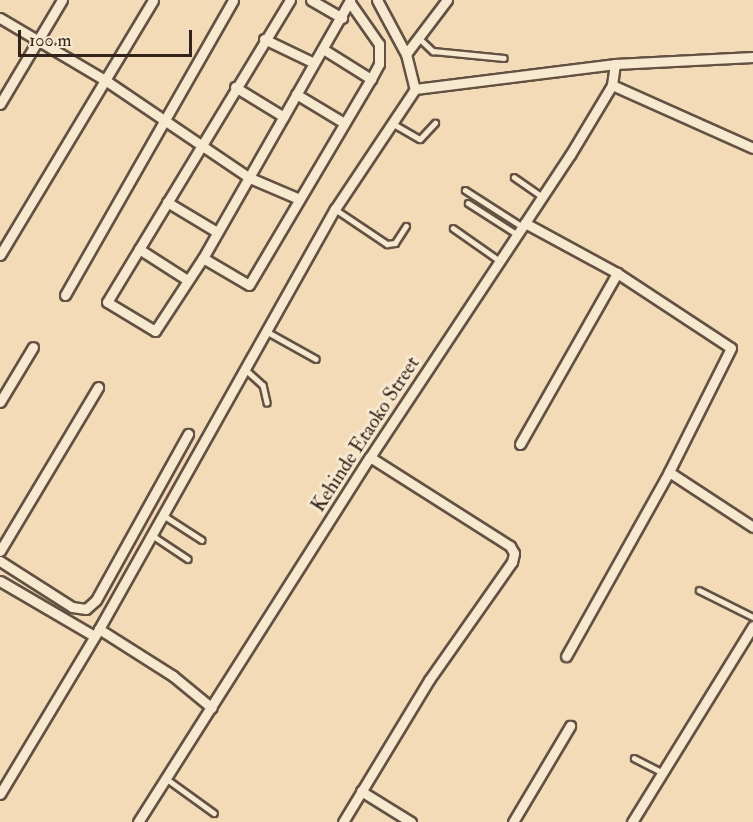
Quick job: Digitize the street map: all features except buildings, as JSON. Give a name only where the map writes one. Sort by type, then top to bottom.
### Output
[{"type":"street","points":[[0,104],[62,0]]},
{"type":"street","points":[[0,255],[153,0]]},
{"type":"street","points":[[64,295],[233,0]]},
{"type":"street","points":[[203,258],[249,285],[297,198],[371,79],[379,64],[378,44],[350,2],[203,258],[186,279],[155,330],[107,302],[264,39],[290,0]]},
{"type":"street","points":[[311,0],[342,18]]},
{"type":"street","points":[[0,794],[97,633],[335,209],[415,89],[406,54],[377,0]]},
{"type":"street","points":[[406,54],[420,39],[447,0]]},
{"type":"street","points":[[0,18],[38,38],[163,121],[202,144],[250,178],[297,198]]},
{"type":"street","points":[[264,39],[314,63]]},
{"type":"street","points":[[323,49],[371,79]]},
{"type":"street","points":[[415,89],[615,63],[753,57]]},
{"type":"street","name":"Kehinde Etaoko Street","points":[[138,822],[164,777],[212,708],[370,457],[543,197],[612,85],[615,63]]},
{"type":"street","points":[[612,85],[753,148]]},
{"type":"street","points":[[236,87],[284,117]]},
{"type":"street","points":[[296,94],[344,123]]},
{"type":"street","points":[[167,202],[217,232]]},
{"type":"street","points":[[522,228],[617,273],[731,348],[669,472],[566,656]]},
{"type":"street","points":[[139,249],[186,279]]},
{"type":"street","points":[[520,444],[617,273]]},
{"type":"street","points":[[0,402],[33,347]]},
{"type":"street","points":[[0,551],[98,387]]},
{"type":"street","points":[[0,561],[72,607],[86,609],[96,600],[188,434]]},
{"type":"street","points":[[344,822],[429,680],[512,562],[514,553],[510,546],[370,457]]},
{"type":"street","points":[[669,472],[753,527]]},
{"type":"street","points":[[0,581],[173,676],[212,708]]},
{"type":"street","points":[[632,822],[753,626]]},
{"type":"street","points":[[513,822],[570,726]]},
{"type":"street","points":[[361,791],[411,822]]},
{"type":"lane","points":[[420,39],[433,51],[504,58]]},
{"type":"lane","points":[[392,123],[420,139],[435,123]]},
{"type":"lane","points":[[514,177],[543,197]]},
{"type":"lane","points":[[465,190],[522,228]]},
{"type":"lane","points":[[468,203],[522,228]]},
{"type":"lane","points":[[335,209],[387,244],[395,243],[406,226]]},
{"type":"lane","points":[[453,228],[500,261]]},
{"type":"lane","points":[[266,331],[316,359]]},
{"type":"lane","points":[[245,369],[263,385],[267,403]]},
{"type":"lane","points":[[163,515],[202,540]]},
{"type":"lane","points":[[152,535],[188,559]]},
{"type":"lane","points":[[699,590],[753,618]]},
{"type":"lane","points":[[634,758],[663,773]]},
{"type":"lane","points":[[164,777],[214,813]]}]
